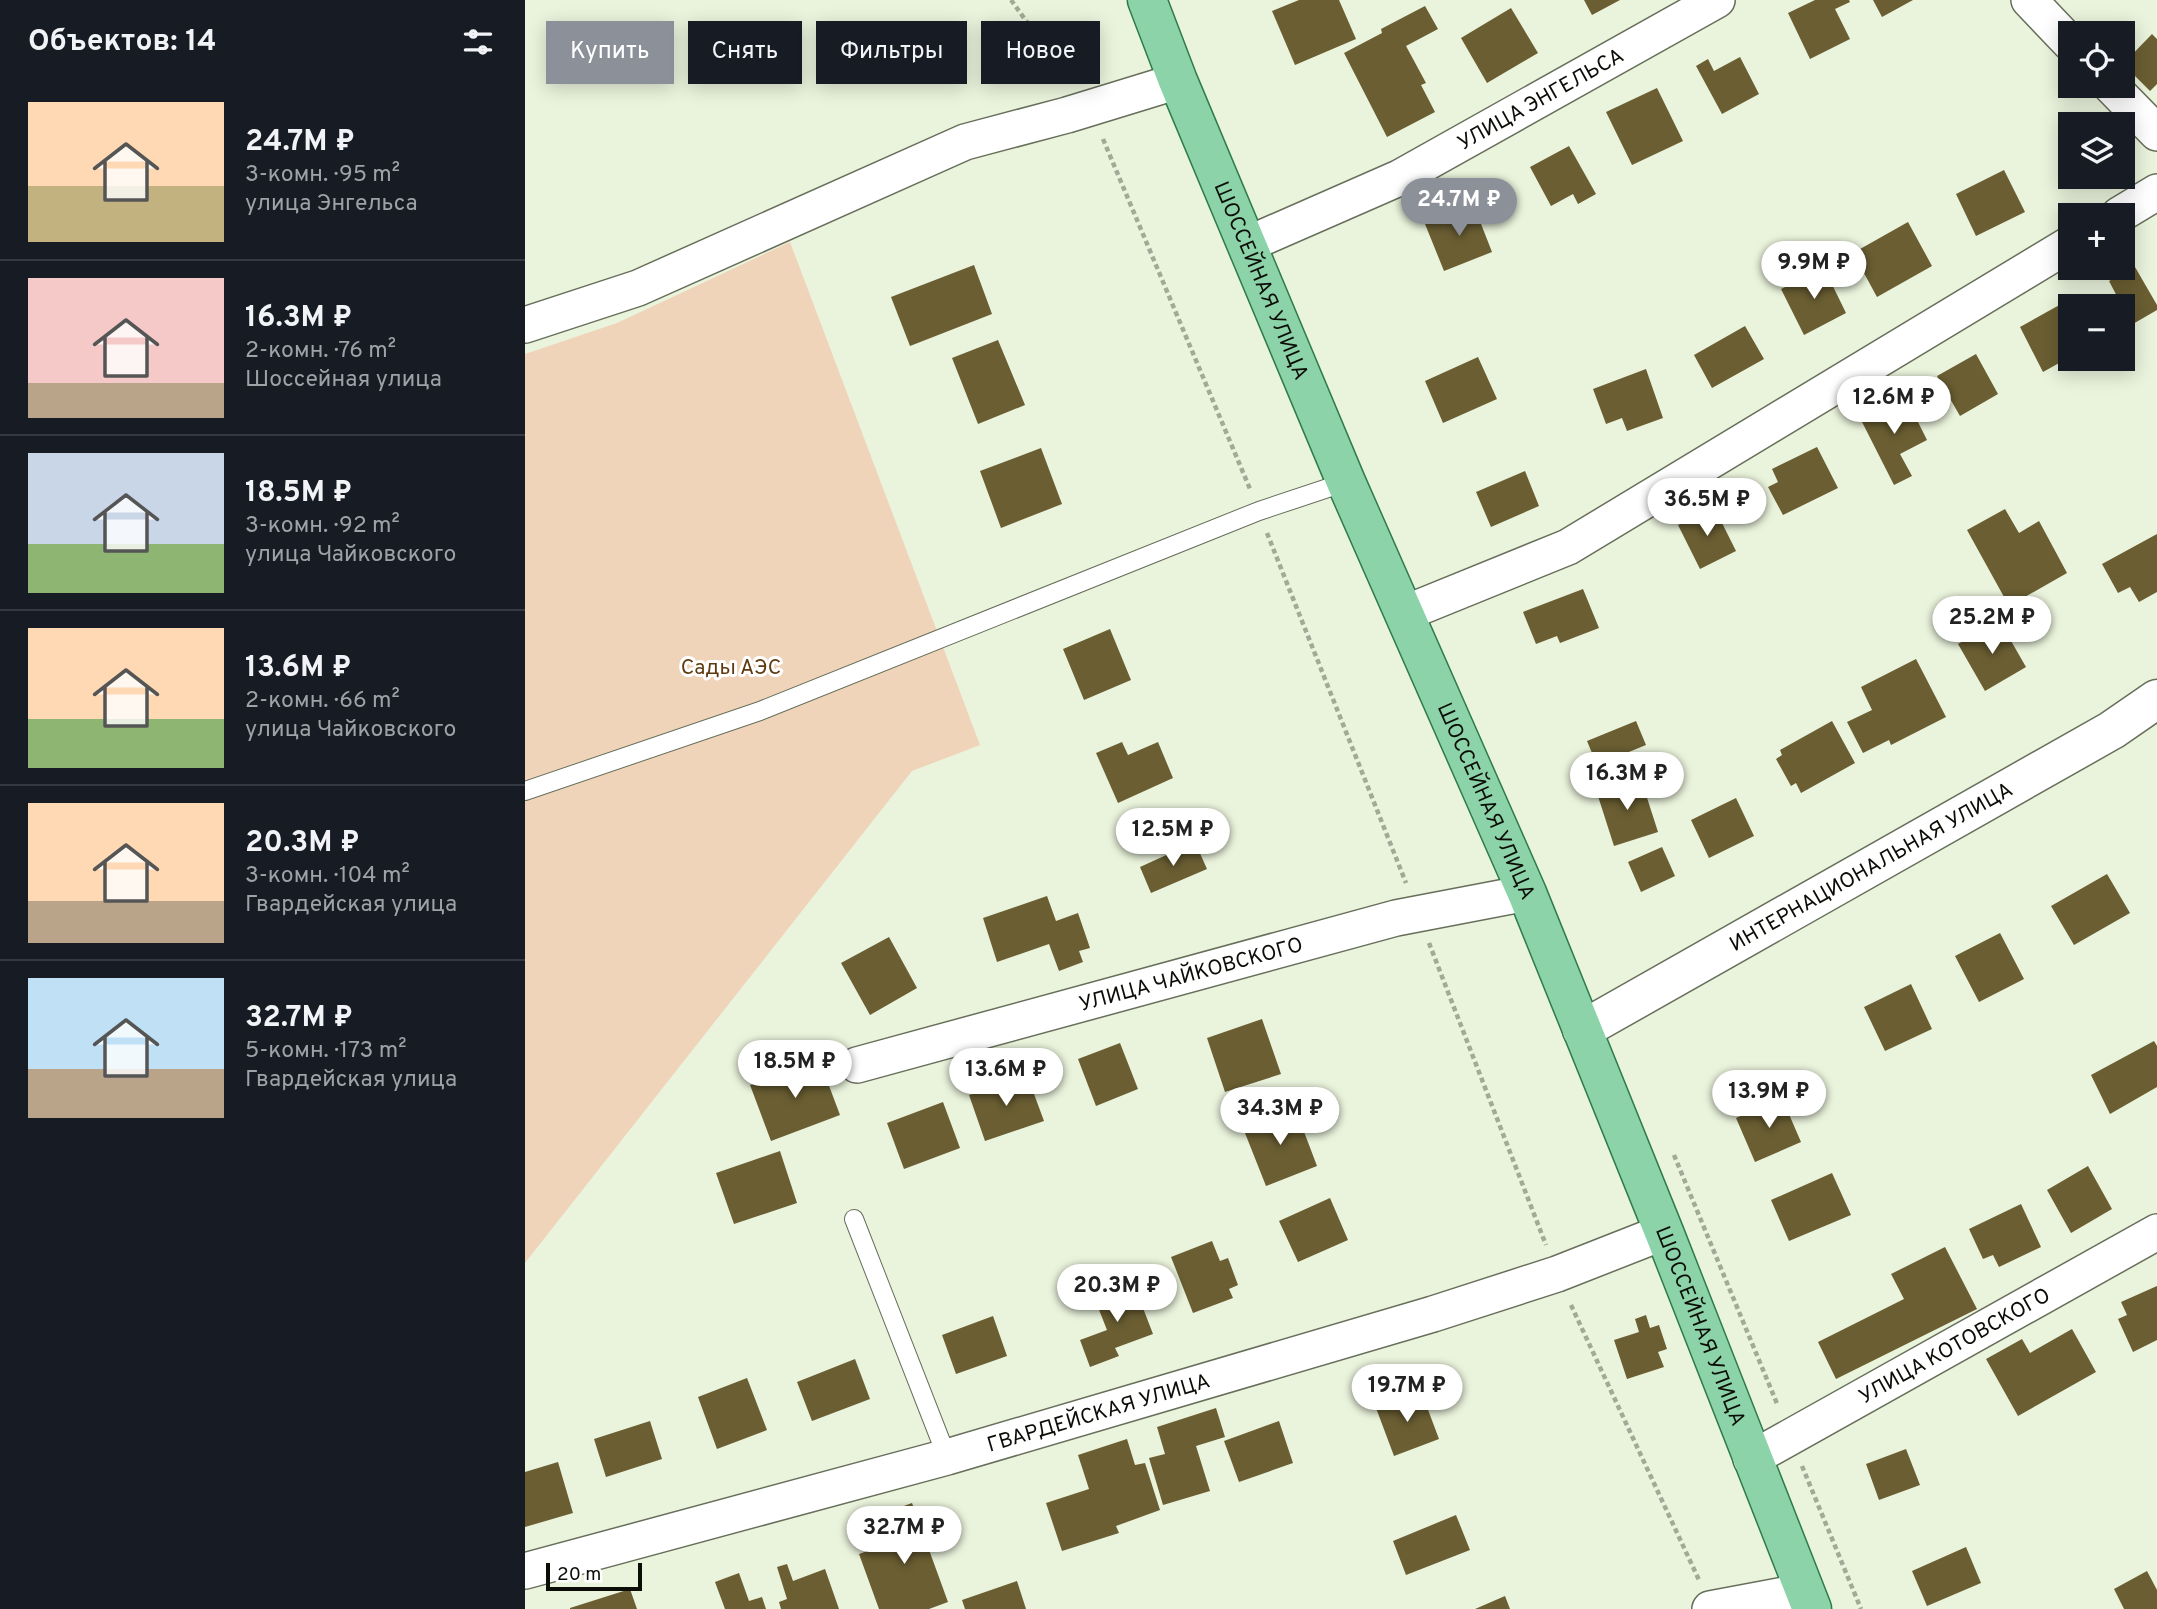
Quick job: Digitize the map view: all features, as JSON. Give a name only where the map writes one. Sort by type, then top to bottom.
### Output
[{"type":"main road","name":"ШОССЕЙНАЯ УЛИЦА","points":[[1146,0],[1346,482],[1527,893],[1664,1232],[1808,1600]]},
{"type":"street","name":"УЛИЦА ЭНГЕЛЬСА","points":[[1246,245],[1399,178],[1717,0]]},
{"type":"street","points":[[2029,0],[2058,30]]},
{"type":"street","points":[[525,325],[638,288],[965,142],[1178,81]]},
{"type":"street","points":[[2123,98],[2157,133]]},
{"type":"street","points":[[2135,205],[2157,192]]},
{"type":"street","points":[[1403,614],[1568,547],[2058,251]]},
{"type":"street","name":"ИНТЕРНАЦИОНАЛЬНАЯ УЛИЦА","points":[[1582,1030],[2100,737],[2157,699]]},
{"type":"street","name":"УЛИЦА ЧАЙКОВСКОГО","points":[[857,1065],[1418,914],[1527,893]]},
{"type":"street","name":"ГВАРДЕЙСКАЯ УЛИЦА","points":[[525,1571],[947,1457],[1433,1314],[1557,1273],[1664,1232]]},
{"type":"street","name":"УЛИЦА КОТОВСКОГО","points":[[1751,1459],[2157,1232]]},
{"type":"street","points":[[1711,1609],[1808,1600]]},
{"type":"lane","points":[[525,790],[760,711],[1259,511],[1346,482]]},
{"type":"lane","points":[[854,1219],[947,1457]]},
{"type":"path","points":[[1011,0],[1069,72],[1090,108],[1259,511],[1557,1273],[1711,1609]]},
{"type":"path","points":[[1673,1152],[1861,1609]]},
{"type":"green space","name":"Сады АЭС","points":[[790,242],[980,745],[912,771],[525,1263],[525,354],[617,323]]},
{"type":"building","points":[[1299,0],[1339,0],[1356,39],[1295,65],[1272,11]]},
{"type":"building","points":[[1584,0],[1620,0],[1592,15]]},
{"type":"building","points":[[1815,0],[1849,0],[1850,2],[1835,9],[1850,39],[1810,59],[1788,13]]},
{"type":"building","points":[[1873,0],[1913,0],[1882,17]]},
{"type":"building","points":[[1425,6],[1438,29],[1406,46],[1426,83],[1421,85],[1435,112],[1387,137],[1344,53],[1382,33],[1381,29]]},
{"type":"building","points":[[1511,8],[1538,53],[1487,83],[1461,38]]},
{"type":"building","points":[[2152,34],[2157,39],[2157,84],[2150,91],[2135,76],[2135,52]]},
{"type":"building","points":[[1740,57],[1759,94],[1722,114],[1696,66],[1708,59],[1714,71]]},
{"type":"building","points":[[1657,88],[1683,141],[1632,165],[1606,112]]},
{"type":"building","points":[[1569,146],[1596,194],[1578,204],[1573,194],[1551,206],[1530,167]]},
{"type":"building","points":[[2004,170],[2025,212],[1976,236],[1956,194]]},
{"type":"building","points":[[1474,206],[1492,252],[1444,271],[1425,224]]},
{"type":"building","points":[[1908,222],[1932,266],[1877,297],[1853,253]]},
{"type":"building","points":[[974,265],[992,314],[910,346],[891,297]]},
{"type":"building","points":[[2135,267],[2157,305],[2157,310],[2135,323],[2135,294],[2116,294],[2109,281],[2135,280]]},
{"type":"building","points":[[1824,268],[1846,313],[1804,335],[1781,289]]},
{"type":"building","points":[[2058,306],[2058,364],[2043,372],[2020,327]]},
{"type":"building","points":[[1745,326],[1764,359],[1712,388],[1694,355]]},
{"type":"building","points":[[998,340],[1025,405],[978,424],[952,358]]},
{"type":"building","points":[[1976,354],[1998,394],[1960,416],[1937,376]]},
{"type":"building","points":[[1478,357],[1497,399],[1443,423],[1425,381]]},
{"type":"building","points":[[1646,369],[1663,418],[1627,431],[1622,418],[1606,424],[1593,389]]},
{"type":"building","points":[[1905,396],[1927,440],[1900,454],[1912,476],[1894,485],[1860,418]]},
{"type":"building","points":[[1817,447],[1838,488],[1783,515],[1768,487],[1778,482],[1772,469]]},
{"type":"building","points":[[1041,448],[1062,504],[1001,528],[980,471]]},
{"type":"building","points":[[1525,471],[1539,506],[1491,527],[1476,492]]},
{"type":"building","points":[[1714,507],[1736,551],[1700,569],[1678,525]]},
{"type":"building","points":[[2005,509],[2019,533],[2039,521],[2067,573],[2009,606],[1967,530]]},
{"type":"building","points":[[2157,534],[2157,592],[2139,602],[2130,587],[2118,593],[2102,564]]},
{"type":"building","points":[[1583,589],[1599,628],[1560,643],[1557,636],[1536,644],[1523,612]]},
{"type":"building","points":[[1999,620],[2026,667],[1985,691],[1958,644]]},
{"type":"building","points":[[1110,629],[1131,680],[1084,700],[1063,649]]},
{"type":"building","points":[[1916,659],[1946,717],[1891,745],[1889,740],[1863,753],[1847,722],[1872,710],[1861,687]]},
{"type":"building","points":[[1636,721],[1646,745],[1597,765],[1587,741]]},
{"type":"building","points":[[1832,721],[1855,763],[1801,793],[1796,783],[1791,786],[1776,759],[1782,755],[1780,750]]},
{"type":"building","points":[[1122,742],[1128,755],[1158,742],[1173,778],[1118,803],[1096,753]]},
{"type":"building","points":[[1641,779],[1658,832],[1614,846],[1597,793]]},
{"type":"building","points":[[1736,798],[1754,836],[1709,858],[1691,820]]},
{"type":"building","points":[[1195,842],[1207,869],[1151,893],[1140,867]]},
{"type":"building","points":[[1662,847],[1675,876],[1641,892],[1628,862]]},
{"type":"building","points":[[2107,874],[2130,913],[2074,945],[2051,906]]},
{"type":"building","points":[[1047,896],[1056,921],[1078,913],[1090,948],[1079,951],[1083,962],[1059,971],[1049,944],[997,962],[983,918]]},
{"type":"building","points":[[2000,933],[2024,979],[1979,1002],[1955,956]]},
{"type":"building","points":[[889,937],[917,988],[870,1015],[841,963]]},
{"type":"building","points":[[1911,984],[1932,1029],[1885,1051],[1864,1007]]},
{"type":"building","points":[[1262,1019],[1281,1074],[1225,1092],[1207,1038]]},
{"type":"building","points":[[2154,1041],[2157,1046],[2157,1087],[2110,1114],[2091,1075]]},
{"type":"building","points":[[1120,1043],[1138,1089],[1096,1106],[1078,1059]]},
{"type":"building","points":[[819,1059],[840,1115],[771,1141],[750,1085]]},
{"type":"building","points":[[1027,1075],[1044,1121],[985,1141],[969,1095]]},
{"type":"building","points":[[1782,1098],[1801,1142],[1755,1162],[1736,1118]]},
{"type":"building","points":[[943,1102],[960,1148],[904,1169],[887,1123]]},
{"type":"building","points":[[1295,1108],[1317,1166],[1266,1186],[1243,1128]]},
{"type":"building","points":[[780,1151],[797,1203],[734,1224],[716,1173]]},
{"type":"building","points":[[2088,1166],[2112,1209],[2071,1233],[2047,1190]]},
{"type":"building","points":[[1832,1173],[1851,1215],[1789,1241],[1771,1200]]},
{"type":"building","points":[[1330,1198],[1348,1240],[1298,1262],[1279,1221]]},
{"type":"building","points":[[2021,1204],[2041,1247],[1999,1267],[1993,1255],[1983,1259],[1969,1229]]},
{"type":"building","points":[[1212,1241],[1220,1261],[1228,1258],[1238,1285],[1229,1289],[1233,1298],[1193,1313],[1171,1257]]},
{"type":"building","points":[[1945,1247],[1977,1309],[1836,1379],[1818,1342],[1904,1299],[1891,1274]]},
{"type":"building","points":[[1133,1282],[1153,1334],[1115,1348],[1119,1356],[1090,1367],[1080,1340],[1107,1330],[1094,1297]]},
{"type":"building","points":[[2157,1286],[2157,1340],[2133,1352],[2118,1319],[2127,1315],[2121,1302]]},
{"type":"building","points":[[1646,1315],[1650,1328],[1659,1325],[1667,1349],[1658,1352],[1664,1367],[1627,1379],[1614,1340],[1639,1332],[1635,1319]]},
{"type":"building","points":[[993,1316],[1007,1356],[956,1374],[942,1335]]},
{"type":"building","points":[[2072,1329],[2096,1372],[2018,1416],[1986,1359],[2022,1339],[2030,1353]]},
{"type":"building","points":[[855,1359],[870,1399],[812,1421],[797,1382]]},
{"type":"building","points":[[747,1378],[767,1430],[717,1449],[698,1397]]},
{"type":"building","points":[[1421,1391],[1439,1439],[1394,1456],[1376,1408]]},
{"type":"building","points":[[1216,1408],[1225,1437],[1196,1446],[1210,1491],[1163,1505],[1149,1458],[1165,1454],[1157,1427]]},
{"type":"building","points":[[650,1421],[662,1459],[606,1477],[594,1439]]},
{"type":"building","points":[[1279,1421],[1293,1463],[1239,1482],[1224,1441]]},
{"type":"building","points":[[1127,1439],[1135,1465],[1145,1463],[1160,1510],[1116,1526],[1119,1533],[1062,1551],[1046,1503],[1089,1489],[1078,1455]]},
{"type":"building","points":[[1906,1449],[1920,1485],[1879,1500],[1866,1464]]},
{"type":"building","points":[[558,1462],[573,1513],[525,1527],[525,1472]]},
{"type":"building","points":[[912,1503],[948,1602],[929,1609],[879,1609],[859,1554],[892,1542],[882,1514]]},
{"type":"building","points":[[1456,1515],[1470,1550],[1406,1575],[1393,1541]]},
{"type":"building","points":[[1966,1547],[1981,1583],[1927,1606],[1912,1571]]},
{"type":"building","points":[[787,1564],[793,1581],[825,1569],[839,1609],[781,1609],[779,1602],[787,1599],[777,1567]]},
{"type":"building","points":[[2147,1571],[2157,1590],[2157,1609],[2124,1609],[2114,1589]]},
{"type":"building","points":[[739,1573],[749,1601],[762,1597],[766,1609],[725,1609],[715,1582]]},
{"type":"building","points":[[1017,1581],[1026,1609],[965,1609],[962,1600]]},
{"type":"building","points":[[630,1589],[637,1609],[570,1609],[570,1608]]},
{"type":"building","points":[[1505,1596],[1510,1609],[1475,1609]]}]
